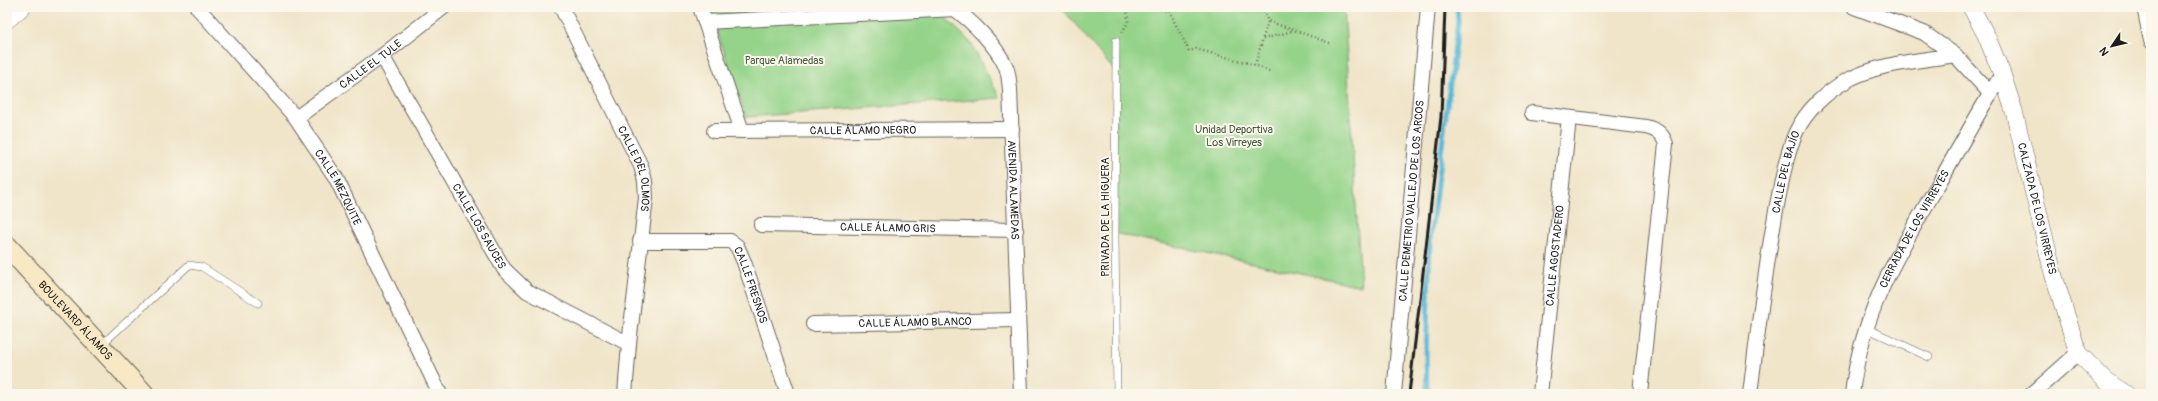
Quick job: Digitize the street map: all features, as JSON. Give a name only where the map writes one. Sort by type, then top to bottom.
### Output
[{"type":"main road","name":"BOULEVARD ÁLAMOS","points":[[7,246],[144,394]]},
{"type":"street","points":[[7,20],[22,7]]},
{"type":"street","name":"CALLE MEZQUITE","points":[[197,7],[296,118],[336,178],[440,394]]},
{"type":"street","name":"CALLE EL TULE","points":[[296,118],[382,56],[444,7]]},
{"type":"street","name":"CALLE DEL OLMOS","points":[[561,7],[640,166],[645,181],[646,198],[640,241],[625,394]]},
{"type":"street","points":[[700,7],[742,131]]},
{"type":"street","name":"CALLE DEMETRIO VALLEJO DE LOS ARCOS","points":[[1394,394],[1428,7]]},
{"type":"street","points":[[1854,7],[1924,33],[1955,55],[1990,93]]},
{"type":"street","name":"CALZADA DE LOS VIRREYES","points":[[1971,7],[1986,35],[2002,74],[2025,154],[2053,273],[2078,353],[2106,381],[2126,394]]},
{"type":"street","points":[[2144,7],[2151,41]]},
{"type":"street","points":[[705,22],[954,8]]},
{"type":"street","name":"AVENIDA ALAMEDAS","points":[[954,8],[991,45],[1006,68],[1010,89],[1016,230],[1017,320],[1021,394]]},
{"type":"street","name":"CALLE DEL BAJÍO","points":[[1750,394],[1768,251],[1786,164],[1796,132],[1811,109],[1832,90],[1847,81],[1864,73],[1902,63],[1955,55]]},
{"type":"street","name":"CALLE LOS SAUCES","points":[[382,56],[504,269],[527,291],[629,344]]},
{"type":"street","name":"CERRADA DE LOS VIRREYES","points":[[1852,394],[1855,372],[1866,328],[1874,304],[1890,268],[2002,74]]},
{"type":"street","points":[[1532,113],[1655,129],[1661,133],[1666,144],[1640,394]]},
{"type":"street","name":"CALLE AGOSTADERO","points":[[1540,394],[1569,118]]},
{"type":"street","name":"CALLE ÁLAMO NEGRO","points":[[714,131],[1012,129]]},
{"type":"street","name":"CALLE ÁLAMO GRIS","points":[[761,225],[1016,230]]},
{"type":"street","name":"CALLE FRESNOS","points":[[640,241],[730,241],[737,246],[744,262],[788,394]]},
{"type":"street","name":"CALLE ÁLAMO BLANCO","points":[[814,324],[1017,320]]},
{"type":"street","points":[[2032,394],[2078,353]]},
{"type":"lane","name":"PRIVADA DE LA HIGUERA","points":[[1116,41],[1115,239],[1118,394]]},
{"type":"lane","points":[[100,346],[189,265],[202,267],[258,304]]},
{"type":"lane","points":[[1866,328],[1929,357]]},
{"type":"path","points":[[1116,41],[1128,22],[1127,7]]},
{"type":"path","points":[[1149,7],[1169,11],[1189,51],[1196,49],[1255,65],[1271,72]]},
{"type":"path","points":[[1255,65],[1268,21],[1262,7]]},
{"type":"path","points":[[1268,21],[1330,43]]},
{"type":"path","points":[[1263,39],[1294,30]]},
{"type":"green space","name":"Parque Alamedas","points":[[709,7],[935,7],[970,42],[1000,98],[746,117]]},
{"type":"green space","name":"Unidad Deportiva Los Virreyes","points":[[1061,7],[1344,7],[1361,286],[1113,233],[1117,74]]},
{"type":"waterway","points":[[1427,394],[1426,354],[1430,239],[1458,21],[1457,7]]},
{"type":"railway","points":[[1409,394],[1441,117],[1445,7]]}]
